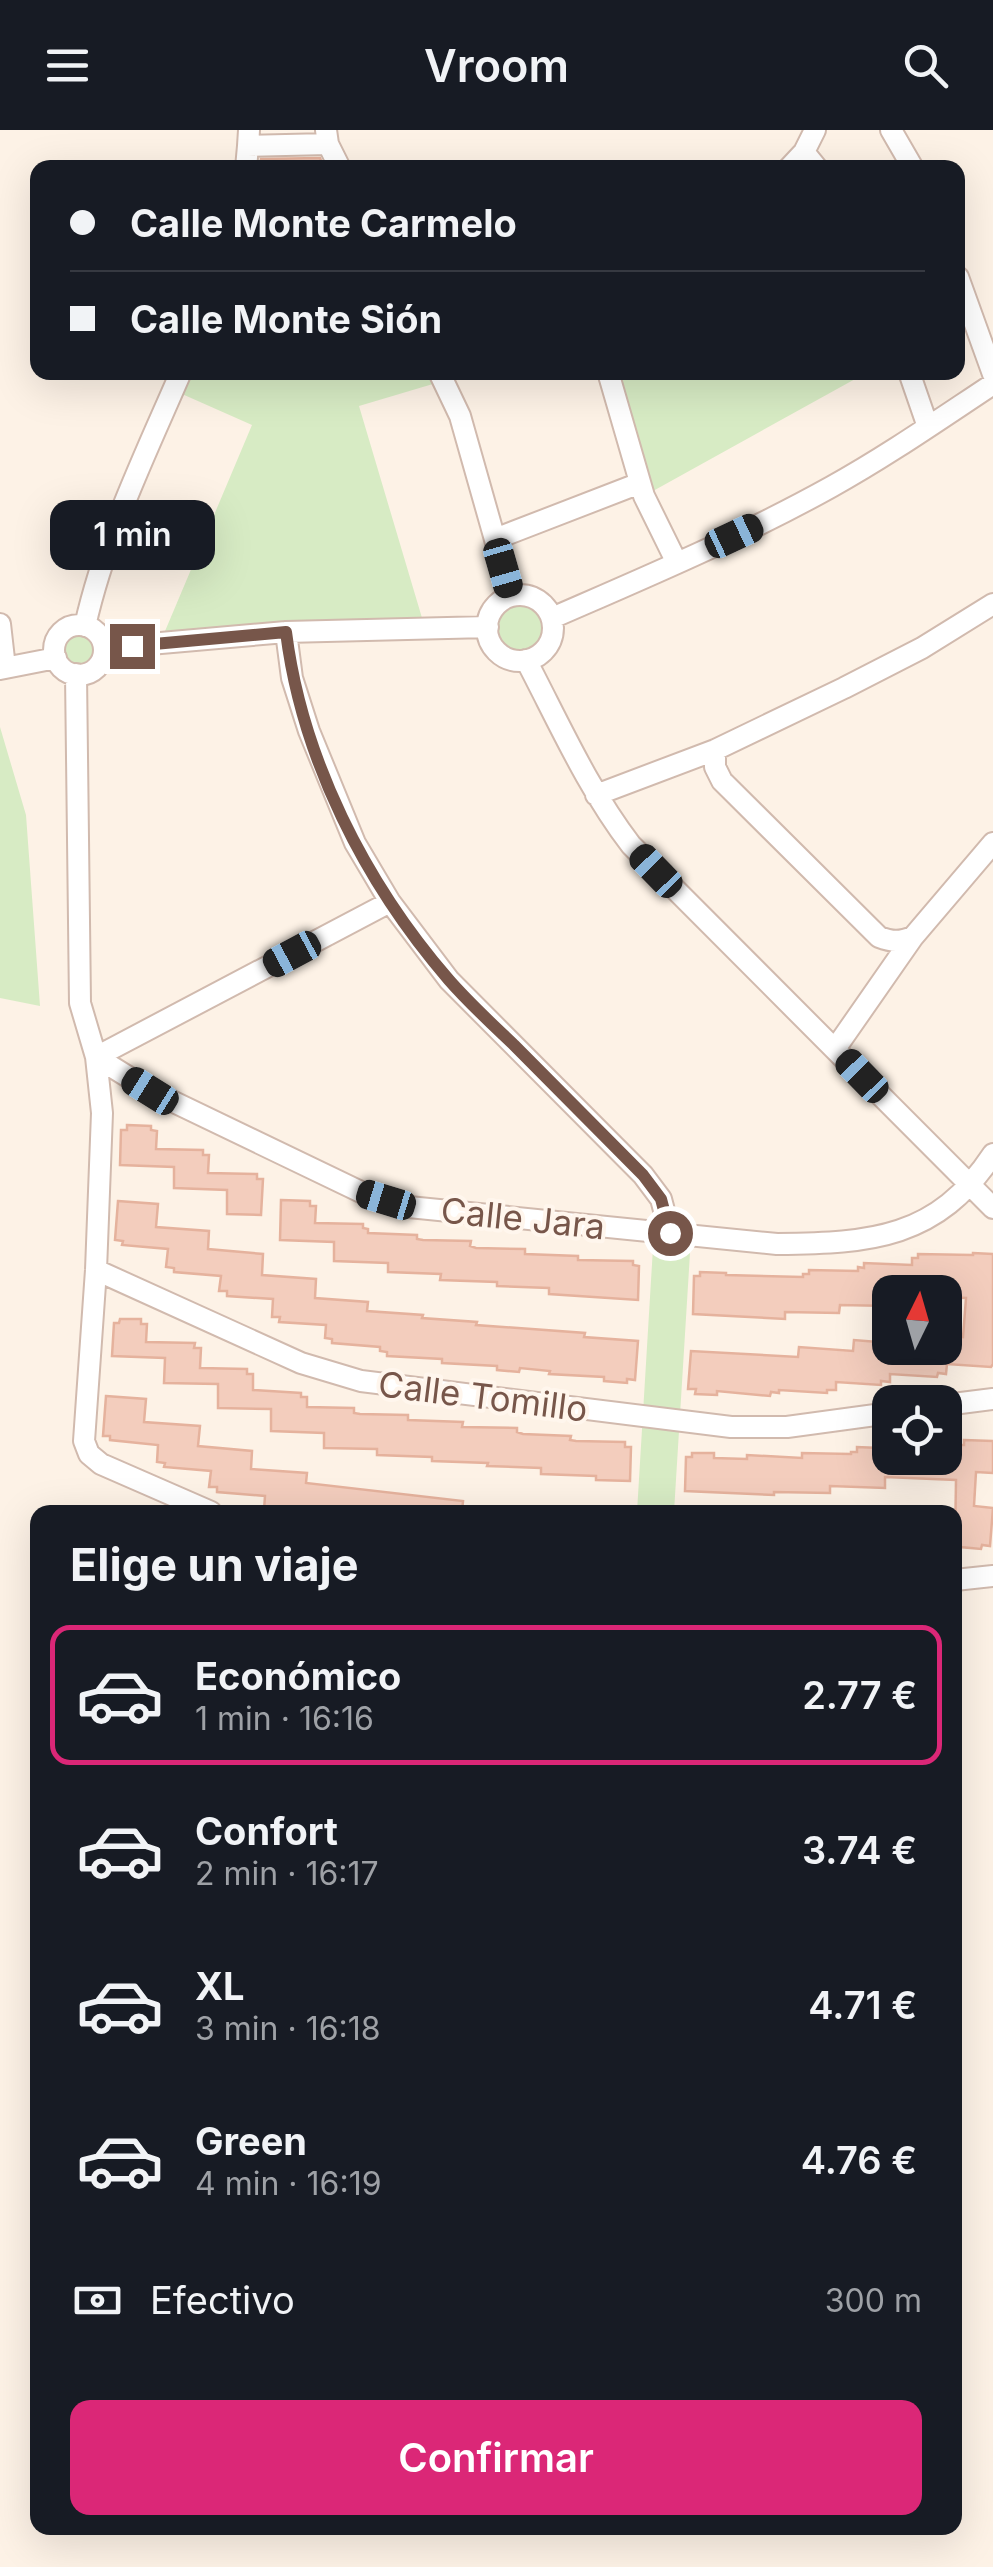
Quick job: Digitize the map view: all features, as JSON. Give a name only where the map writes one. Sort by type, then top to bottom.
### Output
[{"type":"street","points":[[804,160],[815,130]]},
{"type":"street","points":[[890,130],[908,160]]},
{"type":"street","points":[[248,148],[327,137]]},
{"type":"street","points":[[965,296],[993,374]]},
{"type":"street","points":[[85,626],[112,534],[178,380]]},
{"type":"street","points":[[442,380],[460,416],[511,596]]},
{"type":"street","points":[[610,380],[640,484],[677,563]]},
{"type":"street","points":[[913,380],[928,426]]},
{"type":"street","points":[[552,618],[677,563],[833,486],[993,384]]},
{"type":"street","points":[[495,539],[640,484]]},
{"type":"street","points":[[511,596],[539,600],[552,618],[551,640],[536,657],[515,660],[497,651],[491,642],[488,627],[492,612],[498,603],[511,596]]},
{"type":"street","points":[[596,794],[715,750],[922,648],[993,604]]},
{"type":"street","points":[[0,624],[2,668],[56,658]]},
{"type":"street","points":[[85,626],[98,634],[104,648],[96,668],[83,674],[63,669],[54,651],[58,636],[70,627],[85,626]]},
{"type":"street","points":[[104,648],[286,632],[488,627]]},
{"type":"street","points":[[286,632],[292,678],[314,746],[355,843],[390,902],[449,980],[643,1175],[661,1199],[670,1233]]},
{"type":"street","points":[[526,660],[596,794],[631,845],[993,1208]]},
{"type":"street","points":[[76,674],[80,1004],[96,1056],[102,1113],[84,1440],[90,1454],[101,1464],[196,1505]]},
{"type":"street","points":[[715,750],[714,767],[722,781],[879,937],[890,941],[913,937]]},
{"type":"street","points":[[835,1049],[913,937],[993,843]]},
{"type":"street","points":[[96,1056],[390,902]]},
{"type":"street","name":"Calle Jara","points":[[96,1056],[150,1091],[363,1193],[408,1206],[776,1244],[828,1243],[900,1231],[927,1220],[968,1186],[993,1154]]},
{"type":"street","name":"Calle Tomillo","points":[[96,1270],[302,1363],[361,1381],[732,1427],[787,1428],[872,1416]]},
{"type":"street","points":[[962,1403],[993,1398]]},
{"type":"street","points":[[962,1579],[993,1576]]},
{"type":"green space","points":[[178,380],[442,380],[359,406],[425,628],[160,643],[252,425],[173,390]]},
{"type":"green space","points":[[610,380],[853,380],[644,496]]},
{"type":"green space","points":[[520,602],[538,610],[546,628],[538,646],[520,654],[502,646],[494,628],[502,610]]},
{"type":"green space","points":[[79,630],[93,636],[99,650],[93,664],[79,670],[65,664],[59,650],[65,636]]},
{"type":"green space","points":[[0,727],[26,815],[40,1006],[0,998]]},
{"type":"green space","points":[[654,1231],[691,1237],[674,1505],[637,1505]]},
{"type":"building","points":[[320,158],[321,160],[261,160]]},
{"type":"building","points":[[127,1125],[151,1126],[151,1130],[157,1131],[156,1149],[203,1150],[203,1155],[209,1155],[208,1173],[257,1174],[257,1179],[263,1179],[261,1215],[227,1214],[227,1190],[174,1188],[174,1167],[120,1165],[121,1130],[127,1130]]},
{"type":"building","points":[[281,1200],[310,1201],[310,1206],[316,1206],[315,1223],[363,1224],[368,1233],[471,1241],[470,1246],[476,1248],[525,1249],[525,1254],[578,1256],[578,1260],[633,1261],[633,1265],[639,1266],[638,1300],[549,1294],[549,1288],[440,1280],[441,1274],[388,1272],[388,1263],[334,1261],[334,1242],[280,1240]]},
{"type":"building","points":[[118,1201],[158,1204],[156,1227],[209,1231],[208,1249],[263,1254],[262,1275],[316,1279],[315,1298],[368,1302],[367,1311],[638,1341],[635,1380],[604,1381],[604,1377],[520,1368],[519,1372],[497,1370],[497,1366],[442,1363],[442,1359],[387,1356],[380,1347],[332,1343],[332,1339],[325,1338],[326,1325],[279,1322],[280,1317],[272,1317],[273,1299],[227,1296],[227,1291],[219,1291],[221,1276],[174,1272],[174,1268],[166,1267],[168,1249],[122,1245],[123,1241],[115,1240]]},
{"type":"building","points":[[918,1254],[993,1254],[991,1367],[962,1365],[966,1298],[962,1298],[962,1275],[872,1275],[872,1306],[840,1305],[839,1313],[785,1312],[785,1319],[693,1314],[694,1276],[700,1276],[700,1272],[803,1277],[809,1270],[858,1271],[864,1263],[912,1265],[912,1258],[918,1258]]},
{"type":"building","points":[[120,1319],[141,1319],[141,1324],[147,1324],[146,1342],[195,1343],[194,1348],[201,1348],[200,1368],[247,1369],[247,1374],[253,1374],[253,1390],[301,1393],[301,1397],[307,1397],[307,1407],[354,1408],[354,1413],[360,1414],[463,1422],[462,1427],[517,1428],[523,1434],[571,1436],[570,1440],[576,1441],[625,1442],[625,1447],[631,1447],[630,1481],[541,1474],[541,1468],[377,1455],[377,1449],[324,1448],[324,1433],[271,1431],[271,1409],[218,1408],[218,1384],[164,1383],[165,1358],[112,1356],[114,1323]]},
{"type":"building","points":[[854,1340],[872,1342],[872,1365],[947,1365],[946,1374],[890,1374],[890,1382],[881,1381],[881,1385],[836,1382],[836,1390],[827,1393],[779,1390],[770,1396],[717,1391],[717,1395],[695,1394],[696,1389],[688,1389],[691,1351],[798,1357],[799,1347],[853,1351]]},
{"type":"building","points":[[106,1396],[146,1399],[144,1422],[200,1426],[198,1446],[252,1451],[251,1469],[307,1473],[306,1483],[463,1501],[463,1505],[264,1505],[265,1496],[217,1492],[217,1487],[209,1487],[211,1471],[164,1467],[165,1463],[157,1462],[158,1445],[103,1436]]},
{"type":"building","points":[[964,1440],[993,1441],[993,1473],[976,1472],[974,1506],[993,1508],[990,1546],[982,1545],[981,1549],[962,1547],[962,1505],[956,1505],[956,1480],[885,1477],[885,1488],[830,1486],[830,1493],[685,1491],[686,1457],[692,1457],[692,1453],[714,1453],[714,1458],[802,1458],[802,1453],[851,1454],[857,1452],[857,1447],[872,1448],[872,1475],[962,1475]]},
{"type":"route","points":[[132,646],[286,632],[292,678],[308,731],[355,843],[390,902],[449,980],[643,1175],[661,1199],[670,1233]]}]
